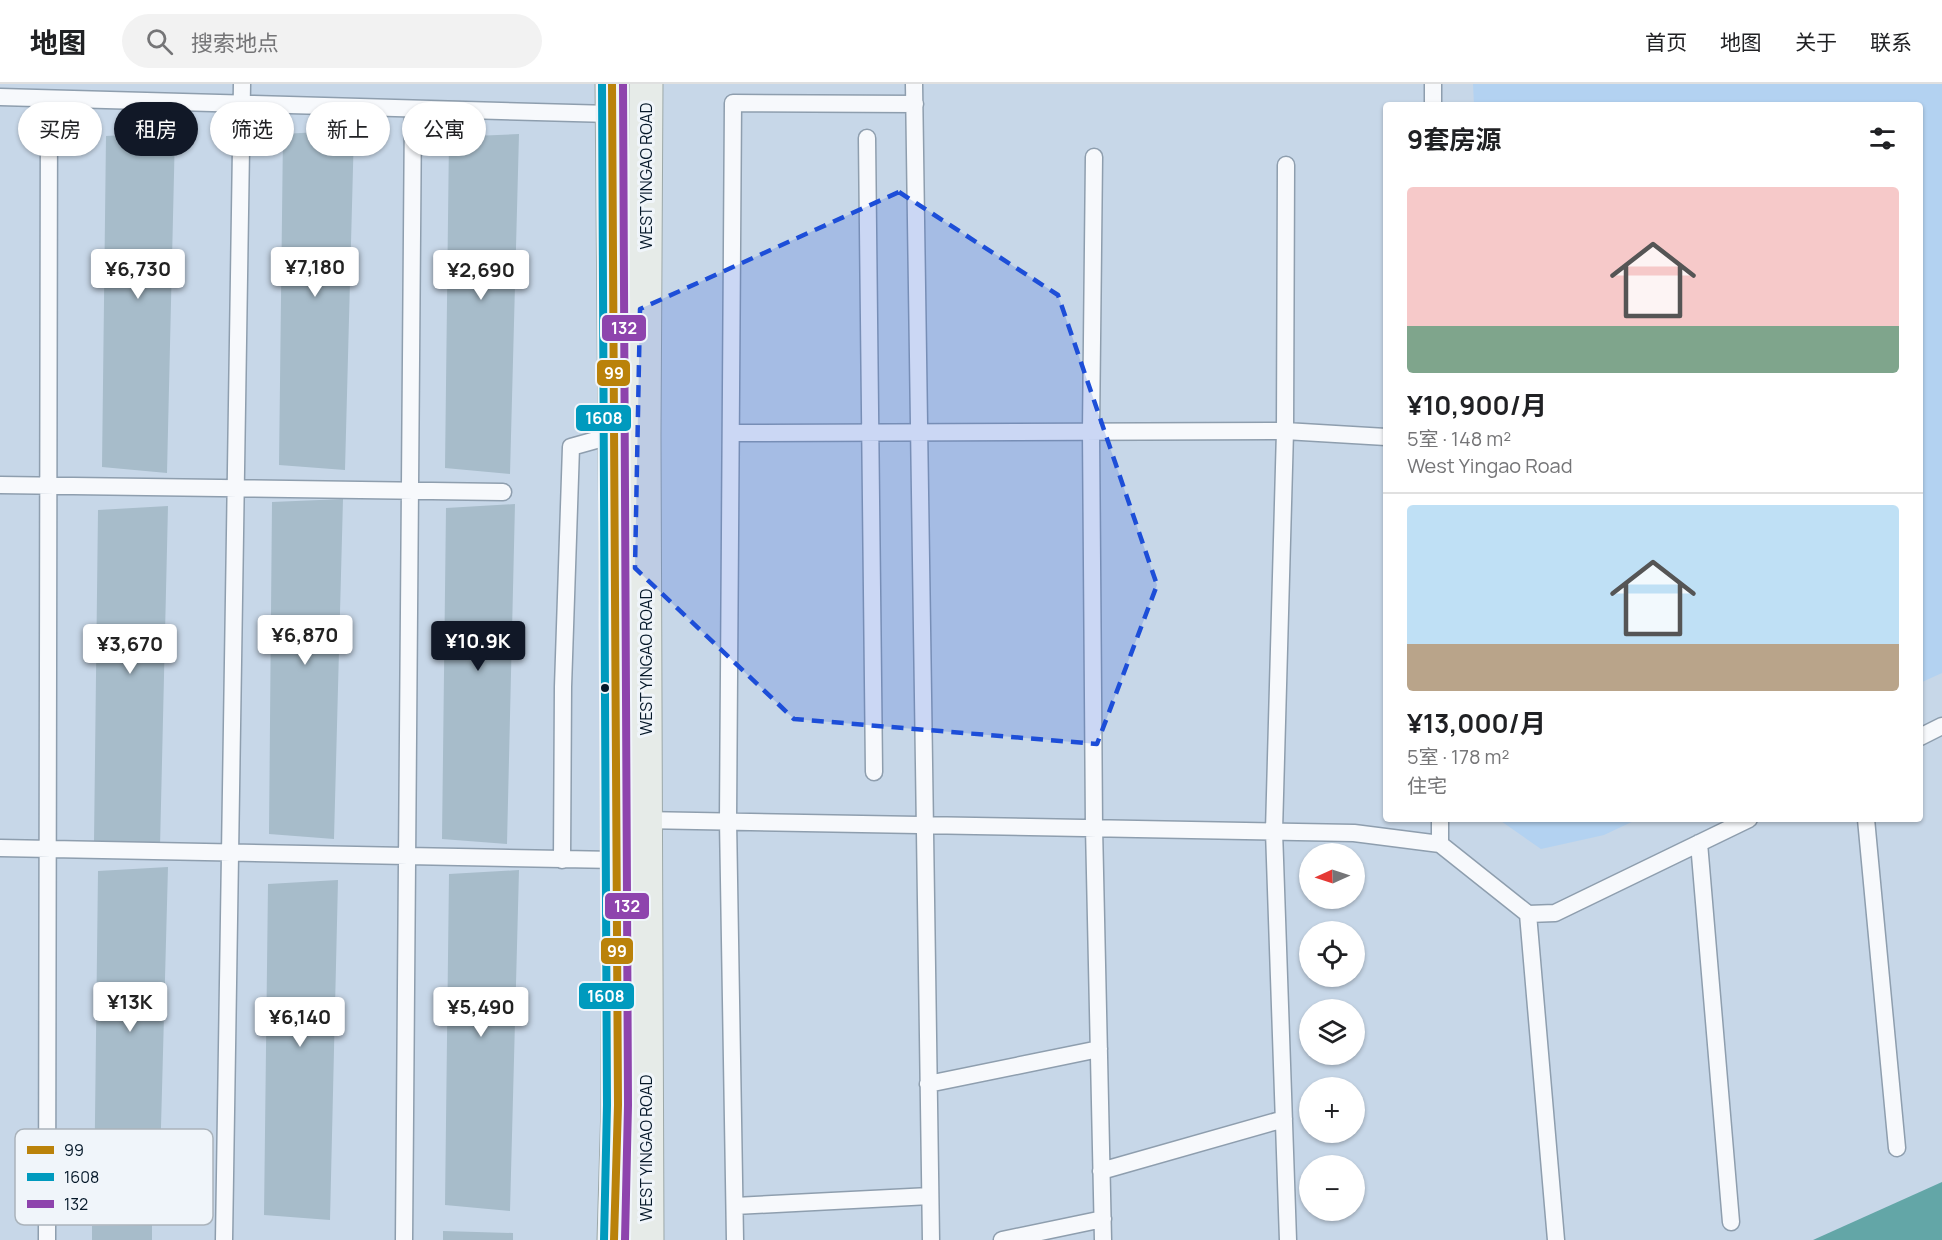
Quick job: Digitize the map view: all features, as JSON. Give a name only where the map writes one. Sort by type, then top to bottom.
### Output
[{"type":"main road","name":"WEST YINGAO ROAD","points":[[646,84],[644,436],[647,1240]]},
{"type":"main road","name":"WEST YINGAO ROAD","points":[[612,99],[618,1105],[614,1240]]},
{"type":"lane","points":[[242,84],[242,102]]},
{"type":"lane","points":[[914,84],[931,1240]]},
{"type":"lane","points":[[1433,84],[1433,102]]},
{"type":"lane","points":[[0,97],[210,104]]},
{"type":"lane","points":[[47,1129],[49,99]]},
{"type":"lane","points":[[486,105],[612,99]]},
{"type":"lane","points":[[735,1240],[728,820],[733,103],[915,104]]},
{"type":"lane","points":[[294,106],[402,109]]},
{"type":"lane","points":[[867,138],[874,772]]},
{"type":"lane","points":[[224,1240],[241,156]]},
{"type":"lane","points":[[404,1240],[413,156]]},
{"type":"lane","points":[[1094,157],[1091,431],[1094,827],[1103,1240]]},
{"type":"lane","points":[[1286,165],[1285,431],[1275,831],[1288,1240]]},
{"type":"lane","points":[[730,433],[1285,431],[1383,436]]},
{"type":"lane","points":[[562,860],[563,687],[571,447],[614,435]]},
{"type":"lane","points":[[0,485],[503,492]]},
{"type":"lane","points":[[1923,736],[1942,726]]},
{"type":"lane","points":[[615,820],[728,820],[1354,833],[1440,844],[1528,914],[1555,913],[1743,822]]},
{"type":"lane","points":[[1440,822],[1440,844]]},
{"type":"lane","points":[[1866,822],[1897,1149]]},
{"type":"lane","points":[[1699,843],[1731,1222]]},
{"type":"lane","points":[[0,848],[616,860]]},
{"type":"lane","points":[[1528,914],[1556,1240]]},
{"type":"lane","points":[[928,1084],[1099,1049]]},
{"type":"lane","points":[[1101,1171],[1284,1119]]},
{"type":"lane","points":[[735,1206],[930,1196]]},
{"type":"lane","points":[[1002,1240],[1103,1219]]},
{"type":"lane","points":[[46,1225],[46,1240]]},
{"type":"highlighted area","points":[[899,192],[1058,295],[1157,585],[1097,744],[794,719],[635,568],[640,309]]},
{"type":"shaded area","points":[[1473,84],[1942,84],[1942,673],[1923,682],[1923,102],[1474,102]]},
{"type":"shaded area","points":[[1502,822],[1632,822],[1604,835],[1541,849]]},
{"type":"shaded area","points":[[1942,1182],[1942,1240],[1813,1240]]},
{"type":"building","points":[[294,133],[306,133],[306,156],[353,156],[345,470],[279,465],[283,156],[294,156]]},
{"type":"building","points":[[519,134],[510,474],[445,468],[449,156],[486,156],[486,135]]},
{"type":"building","points":[[106,136],[114,136],[114,156],[174,156],[167,473],[102,467]]},
{"type":"building","points":[[343,499],[334,839],[269,834],[272,502]]},
{"type":"building","points":[[515,504],[507,844],[442,839],[446,508]]},
{"type":"building","points":[[168,506],[160,847],[94,842],[98,510]]},
{"type":"building","points":[[168,867],[161,1129],[95,1129],[98,871]]},
{"type":"building","points":[[519,870],[510,1211],[445,1205],[449,874]]},
{"type":"building","points":[[338,880],[330,1220],[264,1215],[268,884]]},
{"type":"building","points":[[152,1225],[152,1240],[92,1240],[92,1226]]},
{"type":"building","points":[[443,1231],[513,1233],[513,1240],[443,1240]]},
{"type":"transit line","name":"1608","points":[[602,84],[607,1105],[604,1240]]},
{"type":"transit line","name":"99","points":[[612,84],[618,1105],[614,1240]]},
{"type":"transit line","name":"132","points":[[623,84],[628,1105],[625,1240]]}]
